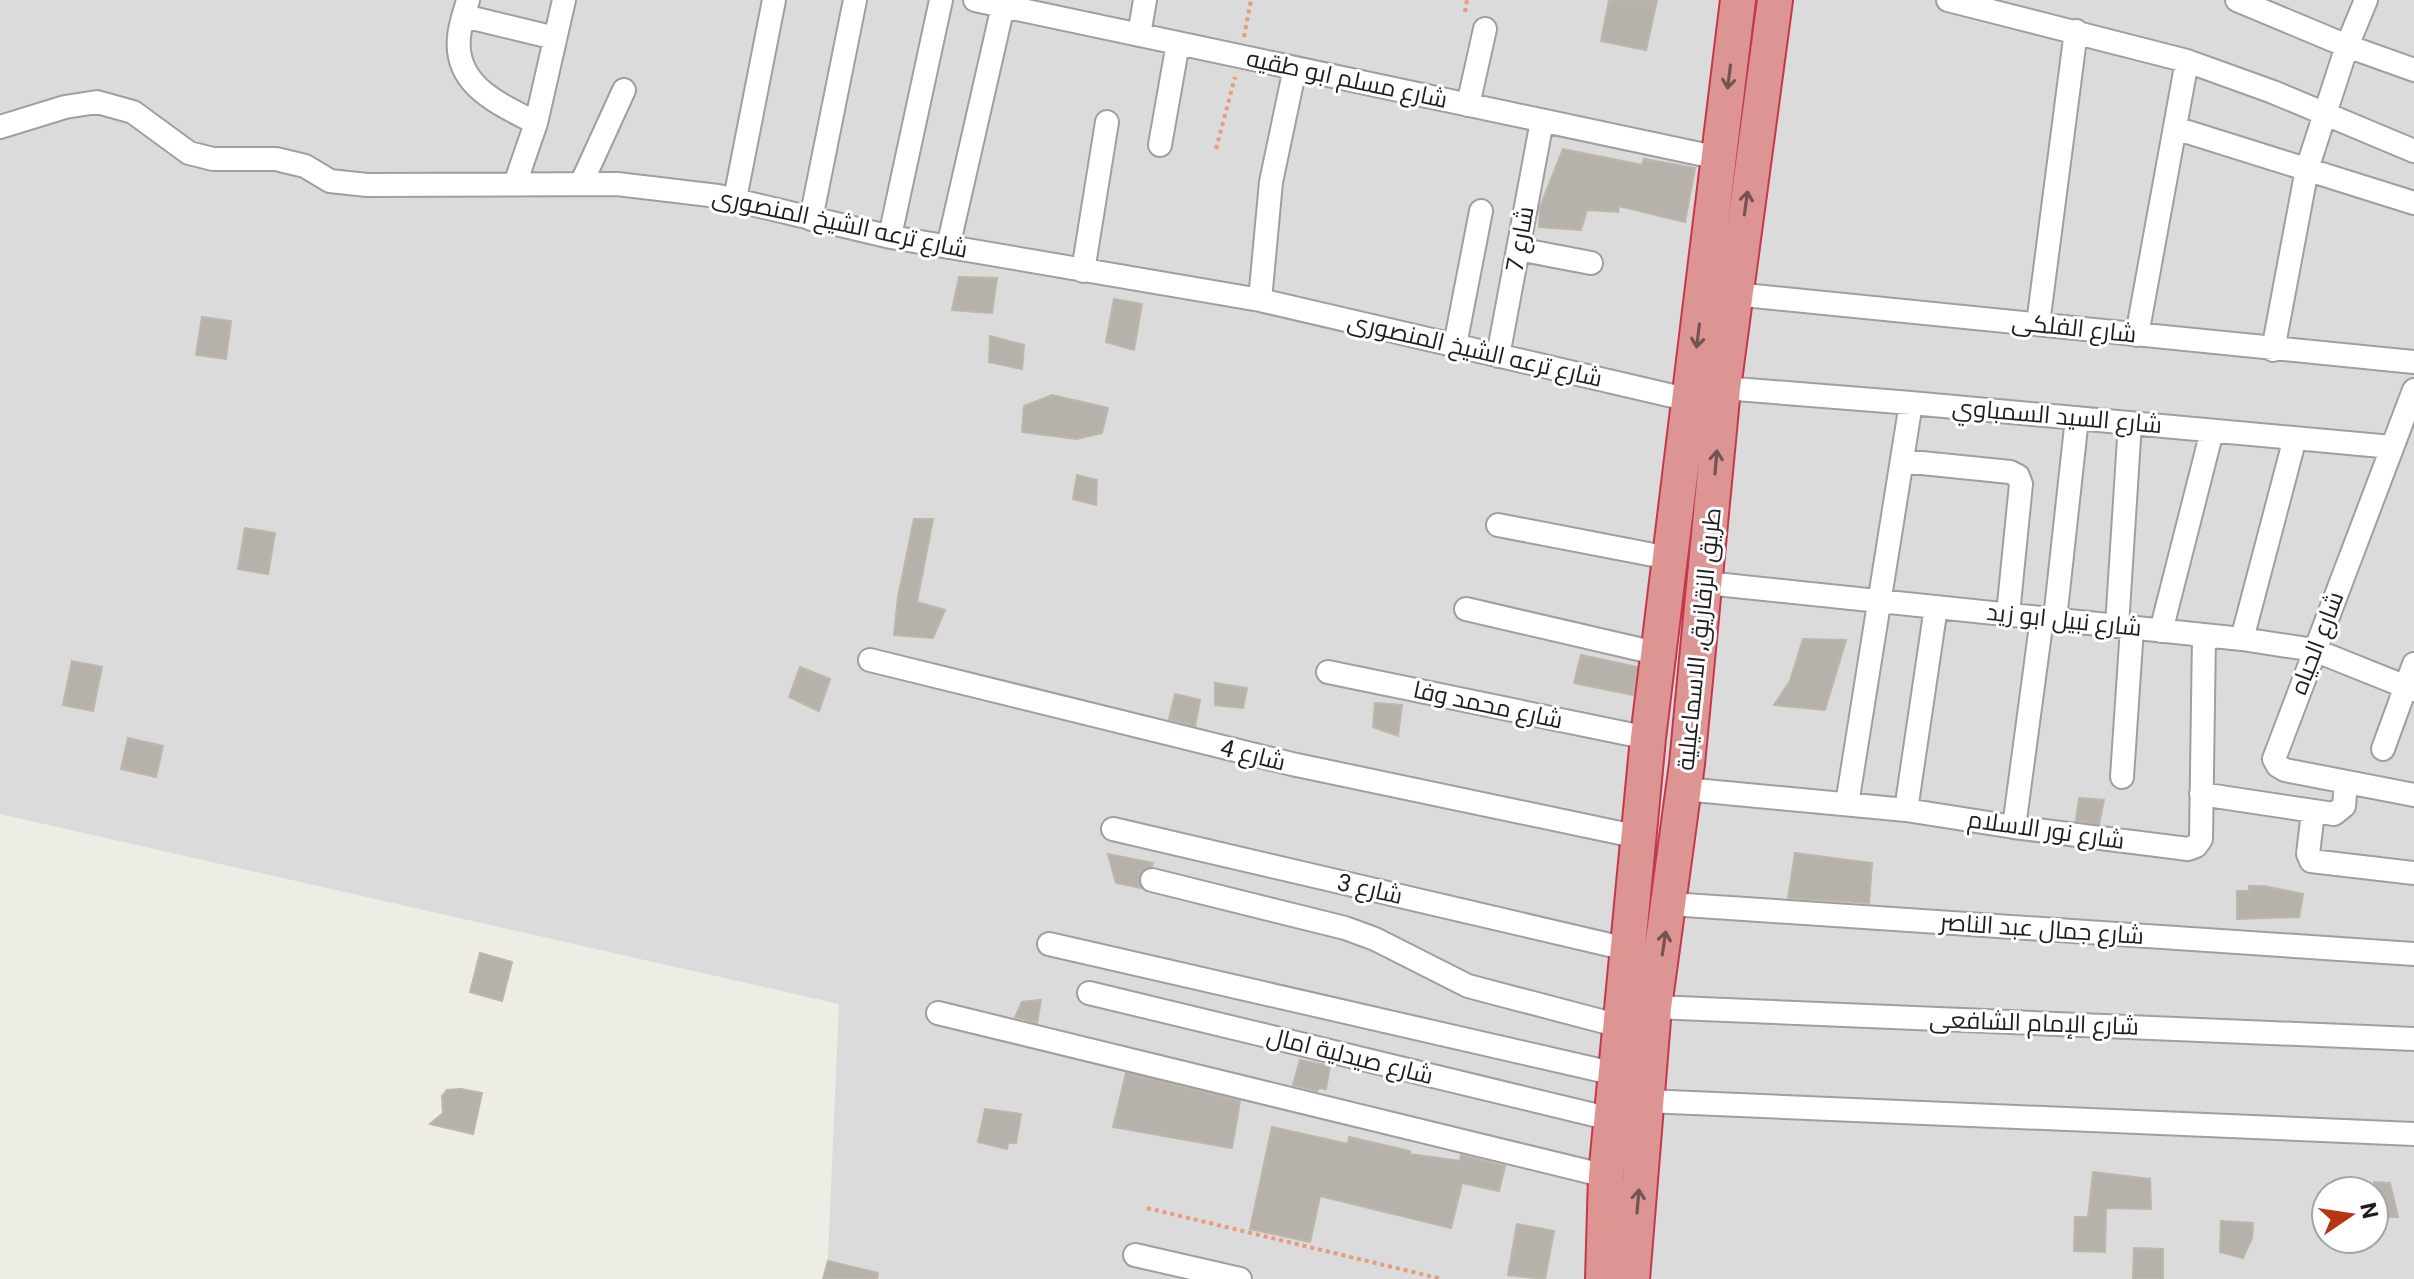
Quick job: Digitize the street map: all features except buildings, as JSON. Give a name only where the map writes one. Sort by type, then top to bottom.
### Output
[{"type":"highway","name":"طريق الزقازيق, الاسماعيلية","points":[[1603,1279],[1606,1176],[1648,738],[1738,0]]},
{"type":"highway","name":"طريق الزقازيق, الاسماعيلية","points":[[1632,1279],[1654,1007],[1683,796],[1723,388],[1775,0]]},
{"type":"highway","points":[[1643,797],[1683,796]]},
{"type":"highway","points":[[1637,854],[1671,891]]},
{"type":"street","points":[[515,184],[536,123],[564,0]]},
{"type":"street","points":[[735,199],[774,0]]},
{"type":"street","points":[[811,219],[855,0]]},
{"type":"street","points":[[890,236],[941,0]]},
{"type":"street","name":"شارع مسلم ابو طقيه","points":[[975,0],[1003,6],[1042,7],[1139,35],[1719,158]]},
{"type":"street","points":[[1139,35],[1145,0]]},
{"type":"street","points":[[1948,0],[1980,4],[2187,61],[2414,151]]},
{"type":"street","points":[[2237,0],[2414,70]]},
{"type":"street","points":[[2273,350],[2307,169],[2347,46],[2366,0]]},
{"type":"street","points":[[948,247],[1003,6]]},
{"type":"street","points":[[536,123],[475,87],[465,72],[459,54],[459,36],[466,8],[555,38]]},
{"type":"street","points":[[1468,105],[1485,29]]},
{"type":"street","points":[[2038,324],[2076,31]]},
{"type":"street","points":[[1160,145],[1178,43]]},
{"type":"street","points":[[2137,335],[2187,61]]},
{"type":"street","points":[[1260,300],[1271,182],[1295,68]]},
{"type":"street","points":[[581,184],[624,90]]},
{"type":"street","name":"شارع ترعه الشيخ المنصورى","points":[[0,127],[65,107],[97,102],[133,112],[189,153],[213,159],[276,159],[305,166],[330,181],[367,185],[617,184],[735,199],[890,236],[1260,300],[1690,400]]},
{"type":"street","name":"شارع 7","points":[[1498,356],[1542,121]]},
{"type":"street","points":[[1083,271],[1107,122]]},
{"type":"street","points":[[2175,128],[2414,203]]},
{"type":"street","points":[[1455,345],[1481,211]]},
{"type":"street","points":[[1518,249],[1591,263]]},
{"type":"street","name":"شارع الفلكى","points":[[1734,294],[2414,362]]},
{"type":"street","name":"شارع السيد السمباوي","points":[[1723,388],[2392,447]]},
{"type":"street","name":"شارع الحياه","points":[[2414,390],[2274,759],[2285,770],[2414,795]]},
{"type":"street","points":[[1847,804],[1911,403]]},
{"type":"street","points":[[2014,827],[2049,619],[2077,418]]},
{"type":"street","points":[[2122,777],[2130,423]]},
{"type":"street","points":[[2161,631],[2212,431]]},
{"type":"street","points":[[2242,639],[2295,438]]},
{"type":"street","points":[[1902,461],[2010,472],[2018,476],[2021,484],[2008,614]]},
{"type":"street","points":[[1498,525],[1669,558]]},
{"type":"street","name":"شارع نبيل ابو زيد","points":[[1706,583],[2242,639],[2314,650],[2410,689]]},
{"type":"street","points":[[1906,810],[1936,607]]},
{"type":"street","points":[[1466,609],[1660,654]]},
{"type":"street","name":"شارع نور الاسلام","points":[[1683,796],[1906,810],[2188,849],[2196,846],[2201,839],[2204,635]]},
{"type":"street","name":"شارع 4","points":[[870,660],[1292,764],[1637,854]]},
{"type":"street","points":[[2383,749],[2410,689],[2414,664]]},
{"type":"street","name":"شارع محمد وفا","points":[[1328,672],[1648,738]]},
{"type":"street","points":[[2201,794],[2334,814],[2341,810],[2346,782]]},
{"type":"street","points":[[2313,812],[2308,854],[2311,861],[2414,873]]},
{"type":"street","name":"شارع 3","points":[[1113,829],[1627,949]]},
{"type":"street","points":[[1152,880],[1345,928],[1375,939],[1468,986],[1620,1026]]},
{"type":"street","name":"شارع جمال عبد الناصر","points":[[1671,891],[2414,954]]},
{"type":"street","points":[[1049,944],[1616,1074]]},
{"type":"street","name":"شارع صيدلية امال","points":[[1089,993],[1611,1119]]},
{"type":"street","name":"شارع الإمام الشافعى","points":[[1654,1007],[2414,1039]]},
{"type":"street","points":[[938,1013],[1606,1176]]},
{"type":"street","points":[[1646,1101],[2414,1134]]},
{"type":"street","points":[[1135,1255],[1240,1279]]},
{"type":"path","points":[[1216,149],[1251,0]]},
{"type":"path","points":[[1465,12],[1467,0]]},
{"type":"path","points":[[1147,1208],[1442,1279]]},
{"type":"shaded area","points":[[0,0],[2414,0],[2414,1279],[827,1279],[839,1004],[0,814]]}]
